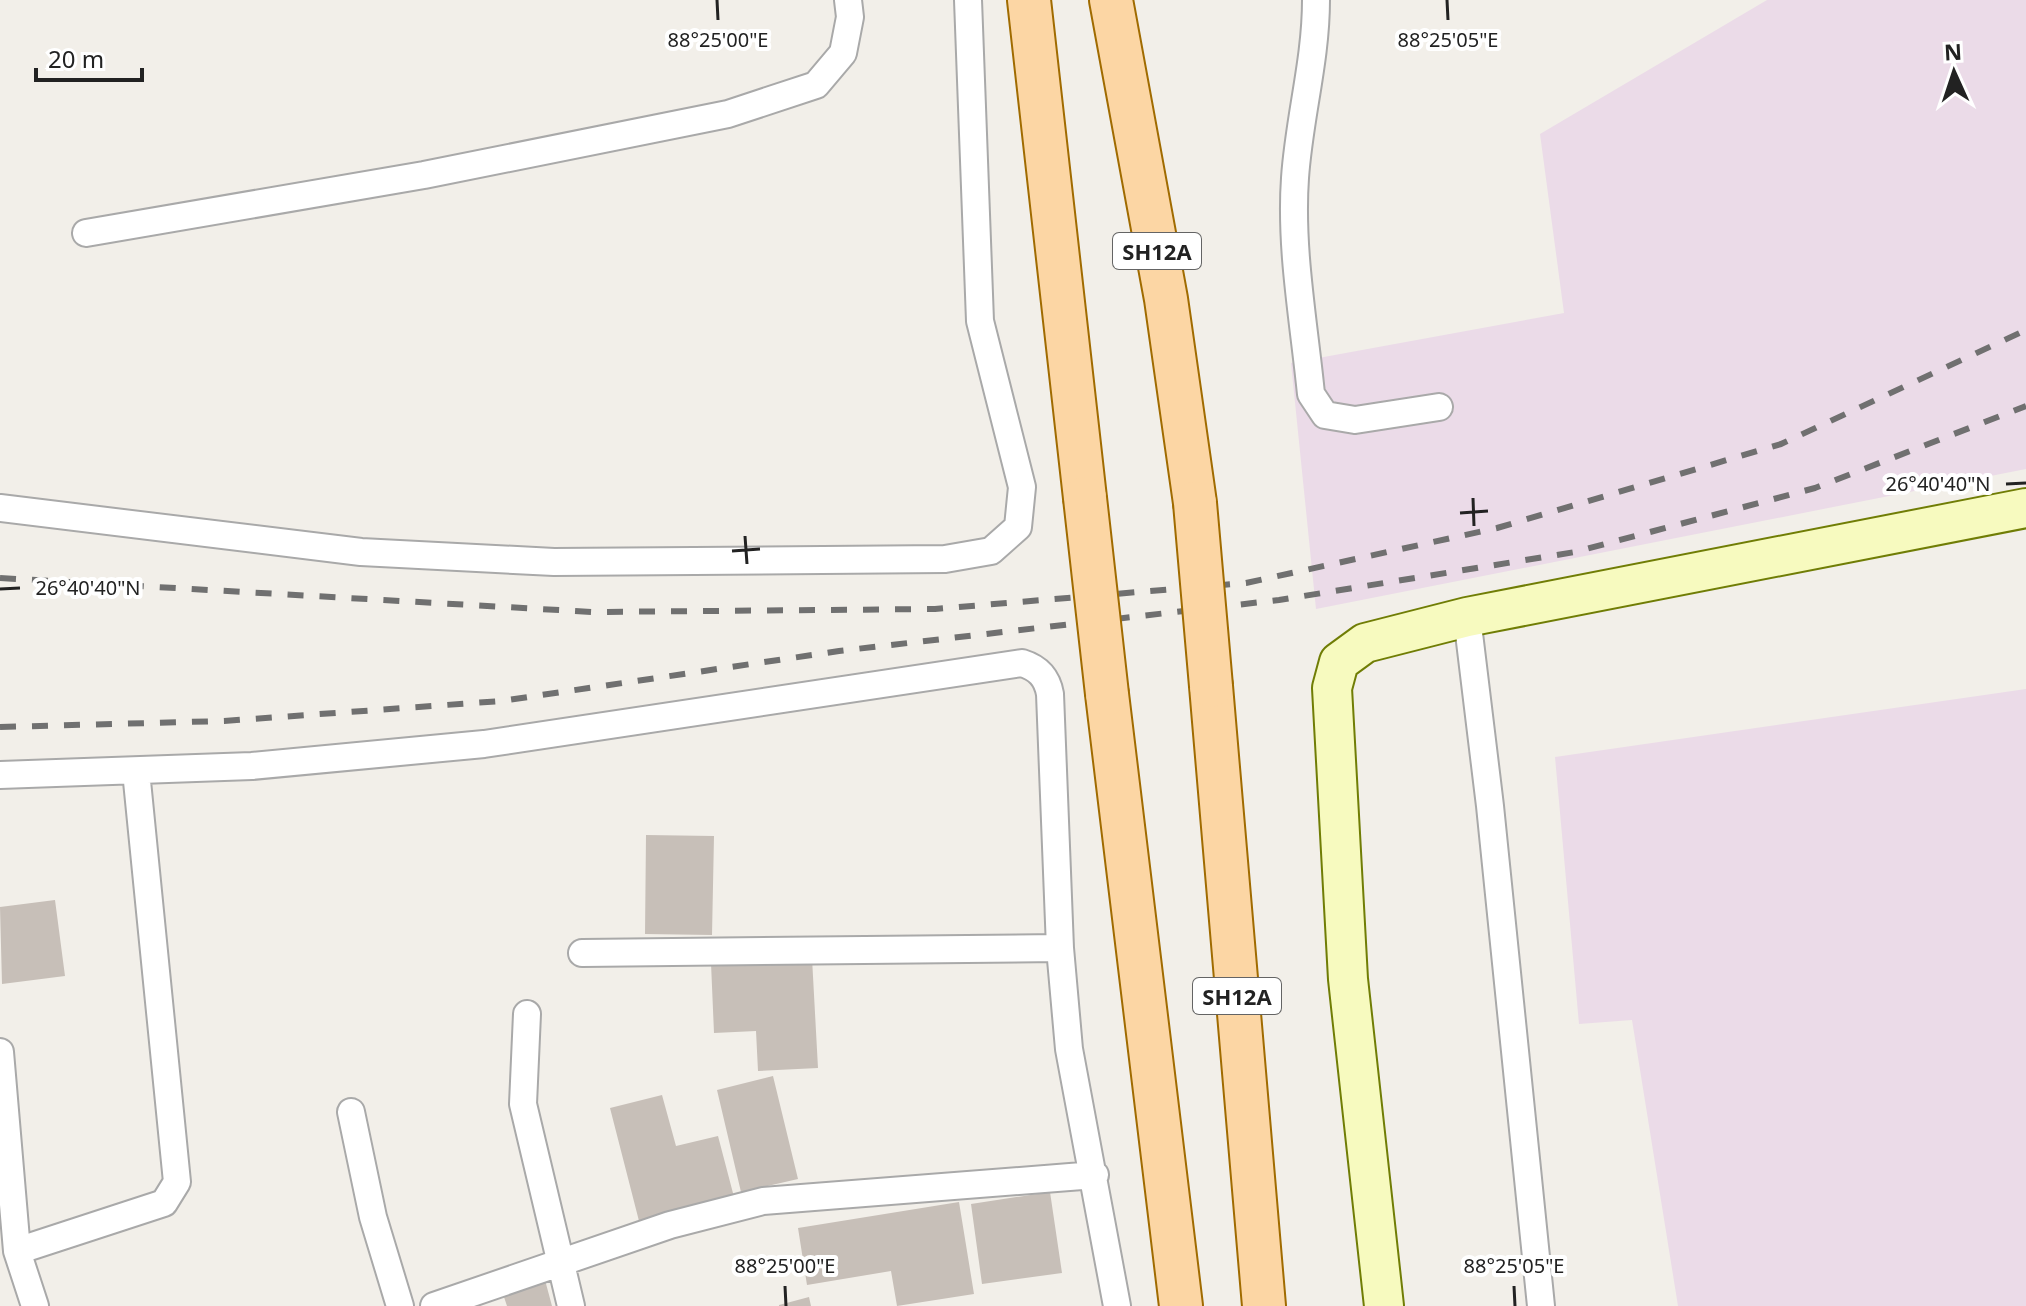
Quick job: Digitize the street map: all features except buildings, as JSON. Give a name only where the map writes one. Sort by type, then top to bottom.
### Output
[{"type":"main road","points":[[1029,0],[1107,694],[1181,1306]]},
{"type":"main road","name":"SH12A","points":[[1111,0],[1166,299],[1195,503],[1264,1306]]},
{"type":"street","points":[[86,233],[424,175],[728,114],[816,85],[843,53],[850,17],[848,0]]},
{"type":"street","points":[[0,508],[361,552],[539,561],[945,559],[991,551],[1018,527],[1022,487],[980,321],[968,0]]},
{"type":"street","points":[[1316,0],[1316,37],[1295,190],[1295,230],[1311,394],[1325,415],[1355,420],[1439,407]]},
{"type":"street","points":[[1384,1306],[1348,979],[1332,688],[1339,662],[1365,643],[1467,617],[2026,508]]},
{"type":"street","points":[[1467,617],[1490,806],[1541,1306]]},
{"type":"street","points":[[0,775],[252,766],[484,744],[1022,663],[1042,674],[1050,694],[1060,948],[1069,1049],[1095,1175],[1117,1306]]},
{"type":"street","points":[[17,1251],[164,1203],[177,1182],[136,771]]},
{"type":"street","points":[[582,953],[1060,948]]},
{"type":"street","points":[[527,1014],[523,1104],[571,1306]]},
{"type":"street","points":[[0,1052],[17,1251],[35,1306]]},
{"type":"street","points":[[351,1112],[373,1217],[400,1306]]},
{"type":"street","points":[[434,1306],[670,1225],[763,1201],[1095,1175]]},
{"type":"shaded area","points":[[1767,0],[2026,0],[2026,469],[1316,609],[1291,363],[1564,313],[1540,134]]},
{"type":"shaded area","points":[[2026,689],[2026,1306],[1678,1306],[1632,1020],[1579,1024],[1555,757]]},
{"type":"railway","points":[[0,578],[593,612],[935,609],[1246,583],[1497,528],[1781,444],[2026,330]]},
{"type":"railway","points":[[0,727],[224,721],[501,701],[839,651],[1279,600],[1575,552],[1815,488],[2026,406]]}]
